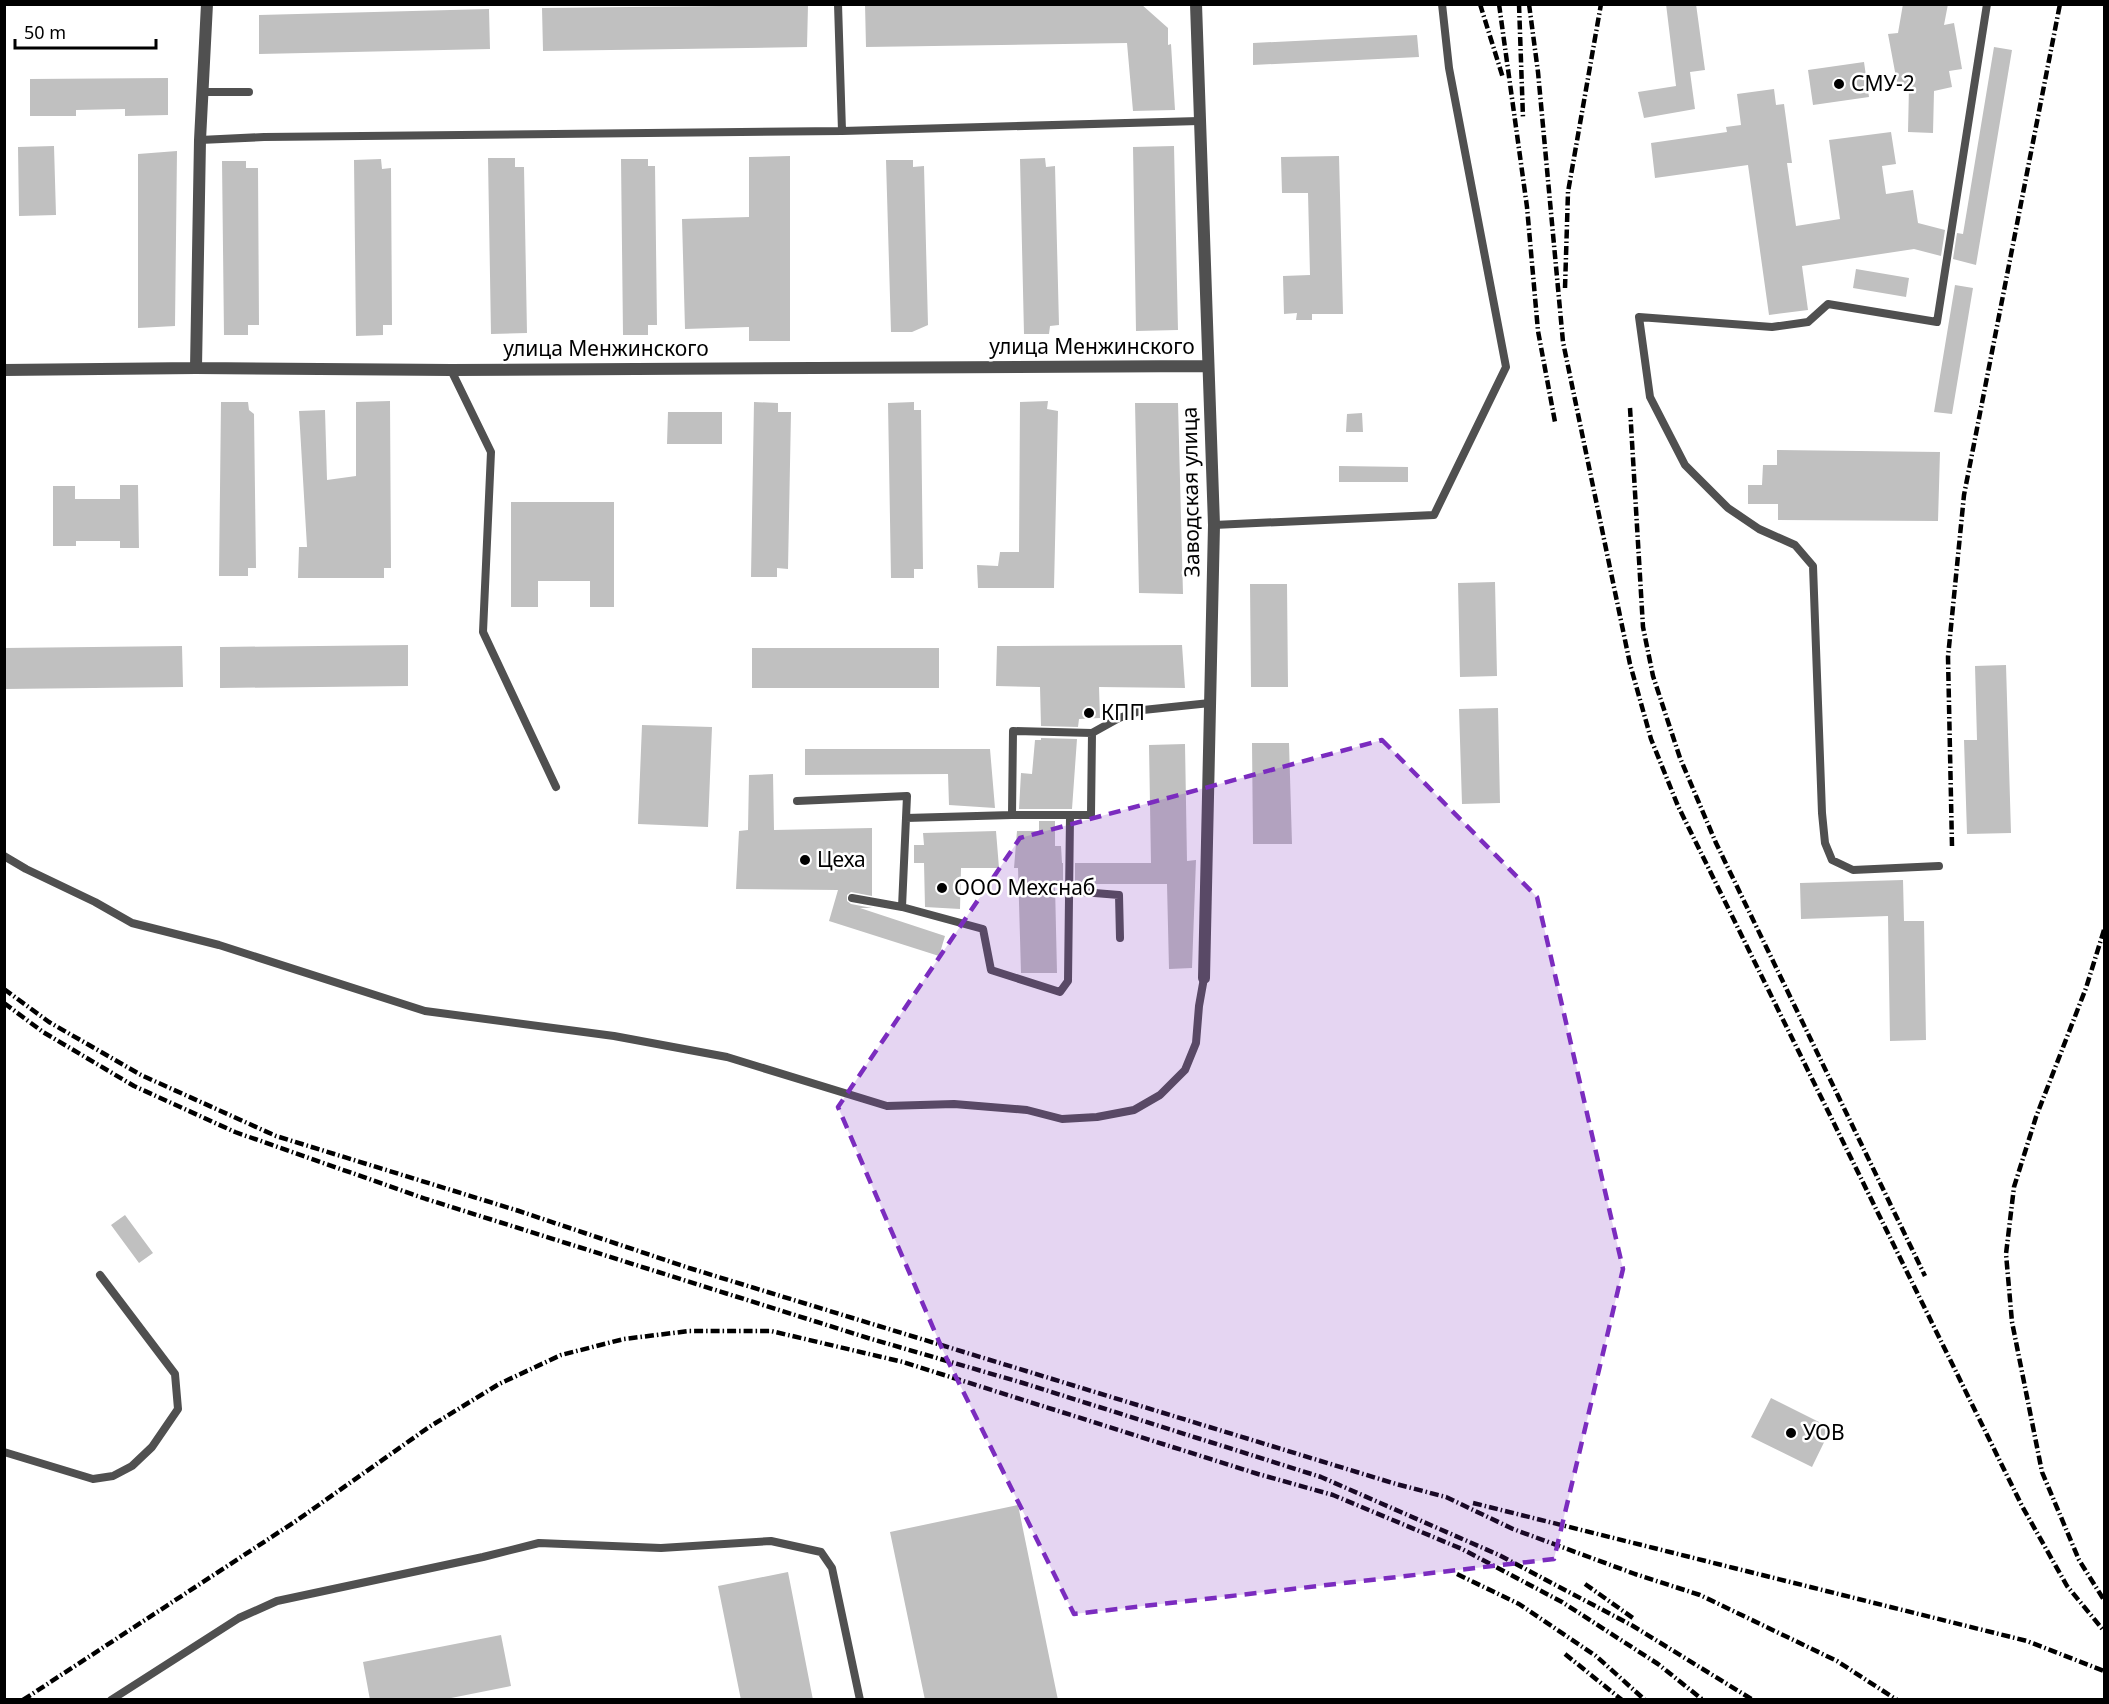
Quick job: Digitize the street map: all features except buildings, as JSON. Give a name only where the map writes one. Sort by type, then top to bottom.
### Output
[{"type":"street","points":[[196,368],[200,140],[207,4]]},
{"type":"street","name":"Заводская улица","points":[[1196,4],[1198,121],[1214,525],[1204,978]]},
{"type":"street","name":"улица Менжинского","points":[[4,370],[1208,366]]},
{"type":"lane","points":[[838,4],[842,131]]},
{"type":"lane","points":[[1214,525],[1434,515],[1506,367],[1449,68],[1442,4]]},
{"type":"lane","points":[[1939,866],[1853,870],[1832,860],[1825,843],[1822,813],[1813,566],[1795,545],[1759,529],[1728,508],[1684,465],[1650,397],[1639,317],[1772,327],[1808,322],[1828,304],[1937,322],[1987,4]]},
{"type":"lane","points":[[203,92],[249,92]]},
{"type":"lane","points":[[200,140],[264,137],[842,131],[1198,121]]},
{"type":"lane","points":[[451,370],[491,452],[483,632],[556,788]]},
{"type":"lane","points":[[1012,815],[1013,731],[1092,733],[1119,718],[1143,710],[1210,703]]},
{"type":"lane","points":[[906,818],[1091,815],[1092,733]]},
{"type":"lane","points":[[798,801],[907,796],[902,907]]},
{"type":"lane","points":[[852,898],[902,907],[983,929],[991,970],[1060,992],[1068,981],[1070,816]]},
{"type":"lane","points":[[4,856],[132,923],[219,945],[425,1011],[614,1036],[727,1057],[887,1107],[954,1104],[1027,1110],[1062,1119],[1097,1117],[1134,1110],[1160,1095],[1185,1070],[1196,1043],[1204,978]]},
{"type":"lane","points":[[1070,891],[1119,895],[1120,938]]},
{"type":"lane","points":[[4,1452],[93,1479],[113,1476],[132,1466],[152,1447],[178,1409],[175,1374],[100,1275]]},
{"type":"lane","points":[[111,1700],[239,1618],[277,1601],[539,1543],[661,1548],[771,1541],[821,1552],[832,1568],[860,1700]]},
{"type":"highlighted area","points":[[1382,740],[1537,897],[1623,1269],[1554,1559],[1074,1614],[944,1353],[838,1107],[1020,838]]},
{"type":"railway","points":[[1480,4],[1503,78]]},
{"type":"railway","points":[[1499,4],[1527,207],[1538,331],[1555,422]]},
{"type":"railway","points":[[1519,4],[1523,118]]},
{"type":"railway","points":[[1529,4],[1538,72],[1563,342],[1630,664],[1651,739],[1678,806],[2022,1506],[2067,1586],[2104,1631]]},
{"type":"railway","points":[[1565,288],[1568,192],[1601,4]]},
{"type":"railway","points":[[1952,846],[1948,657],[1964,495],[2060,4]]},
{"type":"railway","points":[[1630,408],[1643,627],[1653,676],[1680,758],[1716,843],[1925,1276]]},
{"type":"railway","points":[[2104,930],[2086,988],[2036,1117],[2014,1187],[2006,1254],[2012,1322],[2042,1472],[2079,1560],[2104,1600]]},
{"type":"railway","points":[[4,989],[49,1022],[141,1075],[276,1136],[519,1211],[689,1268],[1396,1484],[1446,1497],[1513,1529],[1635,1574],[1700,1595],[1837,1661],[1897,1700]]},
{"type":"railway","points":[[4,1003],[43,1032],[134,1086],[235,1132],[426,1199],[1321,1477],[1499,1555],[1633,1626],[1753,1700]]},
{"type":"railway","points":[[23,1700],[296,1521],[429,1427],[499,1384],[561,1355],[624,1339],[689,1331],[771,1331],[903,1362],[1258,1474],[1333,1495],[1462,1549],[1562,1602],[1658,1664],[1703,1700]]},
{"type":"railway","points":[[1473,1503],[2027,1641],[2104,1671]]},
{"type":"railway","points":[[1457,1574],[1519,1604],[1596,1656],[1645,1700]]},
{"type":"railway","points":[[1585,1584],[1633,1618]]},
{"type":"railway","points":[[1565,1654],[1622,1700]]},
{"type":"place","name":"СМУ-2","points":[[1839,84]]},
{"type":"place","name":"КПП","points":[[1089,713]]},
{"type":"place","name":"Цеха","points":[[805,860]]},
{"type":"place","name":"ООО Мехснаб","points":[[942,888]]},
{"type":"place","name":"УОВ","points":[[1791,1433]]}]
